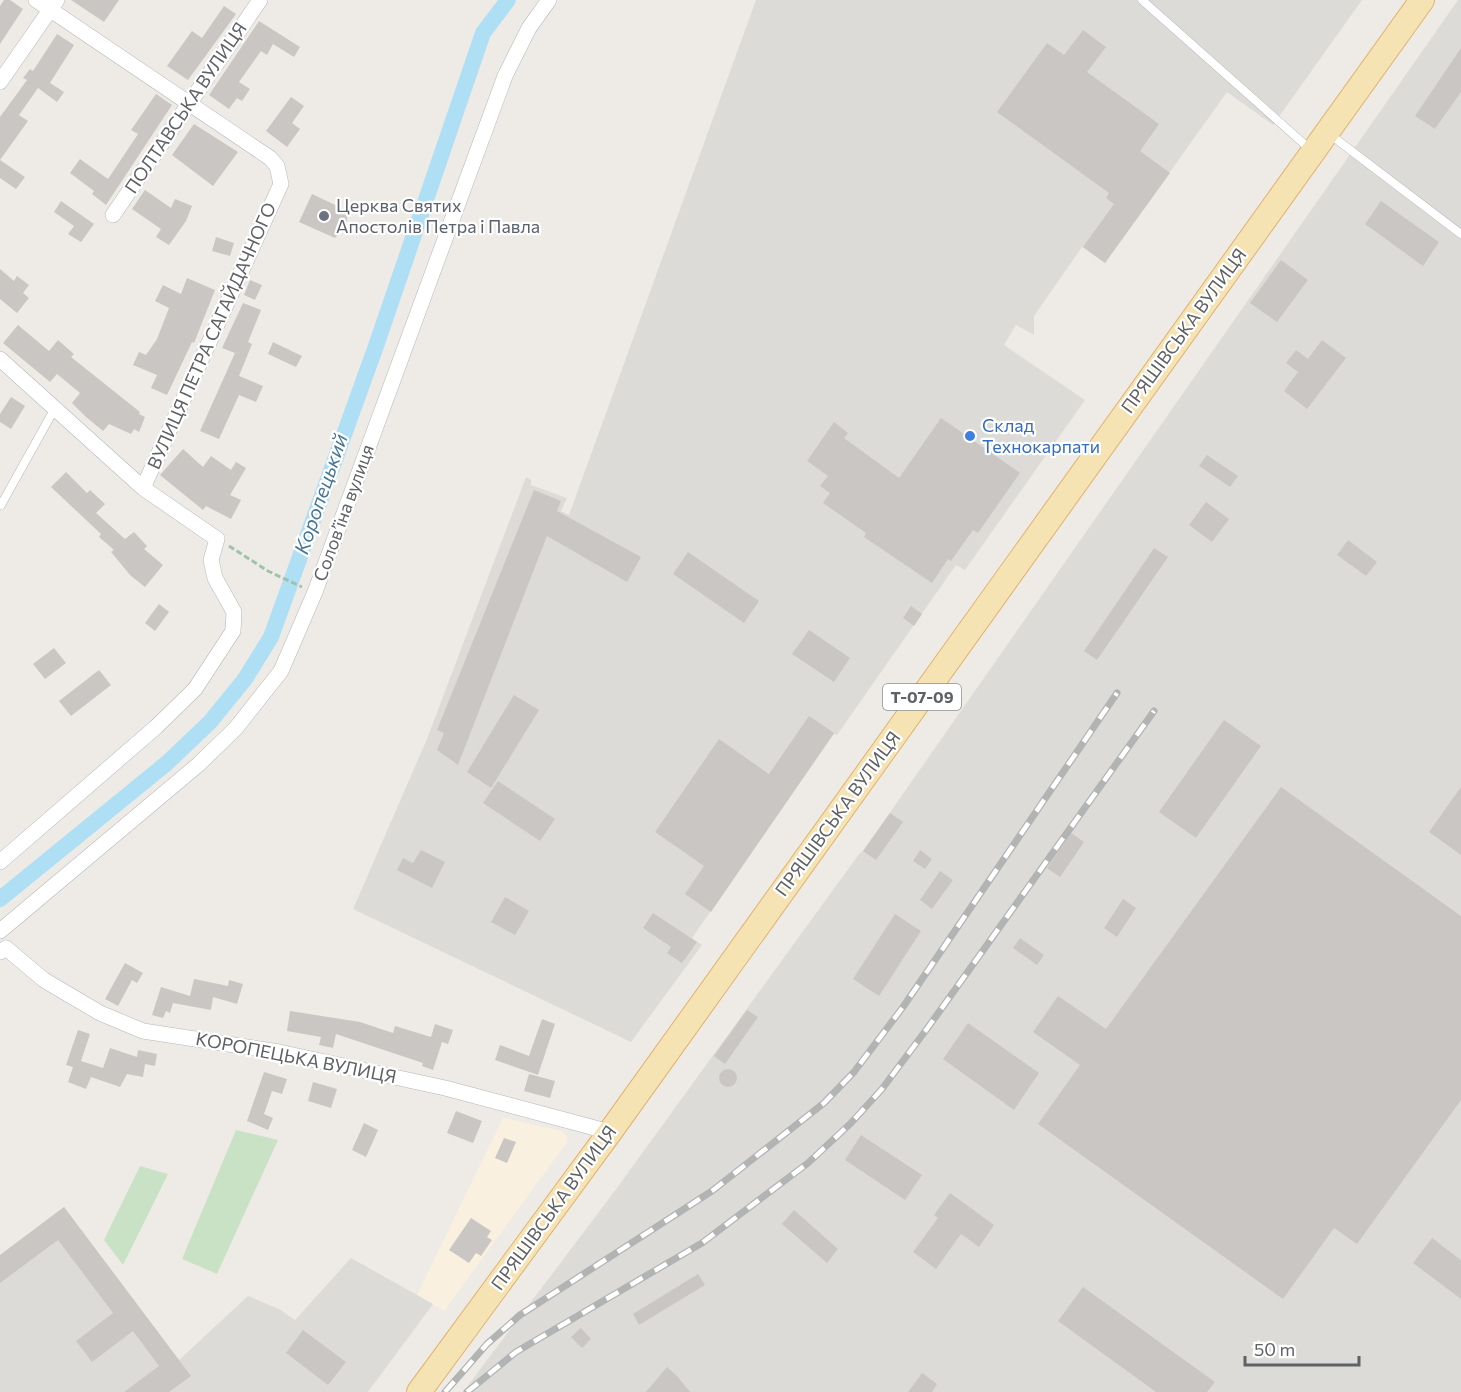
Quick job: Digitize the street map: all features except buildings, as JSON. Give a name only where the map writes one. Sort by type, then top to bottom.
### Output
[{"type":"main road","name":"ПРЯШІВСЬКА ВУЛИЦЯ","points":[[419,1392],[610,1132],[1422,0]]},
{"type":"street","points":[[36,0],[54,5],[189,103]]},
{"type":"street","name":"ПОЛТАВСЬКА ВУЛИЦЯ","points":[[112,215],[260,0]]},
{"type":"street","name":"Соловʼїна вулиця","points":[[0,931],[199,764],[236,728],[281,671],[315,592],[505,76],[530,28],[549,0]]},
{"type":"street","points":[[0,82],[54,5]]},
{"type":"street","name":"ВУЛИЦЯ ПЕТРА САГАЙДАЧНОГО","points":[[144,488],[280,184],[277,166],[270,158],[189,103]]},
{"type":"street","name":"ВУЛИЦЯ ПЕТРА САГАЙДАЧНОГО","points":[[0,358],[144,488],[217,539]]},
{"type":"street","points":[[0,862],[156,727],[195,689],[233,632],[234,612],[215,578],[211,560],[217,539]]},
{"type":"street","name":"КОРОПЕЦЬКА ВУЛИЦЯ","points":[[2,947],[44,980],[100,1013],[143,1031],[279,1052],[401,1078],[610,1132]]},
{"type":"lane","points":[[1142,0],[1313,152]]},
{"type":"lane","points":[[1327,132],[1461,234]]},
{"type":"lane","points":[[1,505],[55,408]]},
{"type":"path","points":[[217,539],[277,575],[301,586]]},
{"type":"shaded area","points":[[756,0],[1362,0],[1273,125],[1227,92],[1105,263],[1082,247],[1034,316],[1034,335],[1016,325],[1004,345],[1085,400],[965,570],[956,565],[837,735],[834,734],[692,938],[702,945],[631,1042],[353,909],[427,739],[526,477],[531,480],[531,485],[567,498],[561,511],[569,515]]},
{"type":"shaded area","points":[[1458,0],[1461,0],[1461,1392],[463,1392],[614,1192],[863,851]]},
{"type":"shaded area","points":[[503,1118],[561,1131],[567,1136],[567,1142],[444,1311],[417,1295]]},
{"type":"shaded area","points":[[64,1207],[179,1360],[248,1296],[279,1309],[295,1320],[351,1258],[433,1304],[368,1392],[0,1392],[0,1255]]},
{"type":"green space","points":[[236,1130],[278,1140],[217,1274],[182,1259]]},
{"type":"green space","points":[[140,1166],[168,1174],[123,1265],[104,1240]]},
{"type":"waterway","name":"Коропецький","points":[[0,899],[167,763],[210,722],[245,679],[271,637],[376,346],[483,33],[508,0]]},
{"type":"railway","points":[[445,1392],[487,1344],[520,1315],[712,1191],[824,1103],[854,1072],[903,1007],[1117,693]]},
{"type":"railway","points":[[467,1392],[516,1352],[702,1243],[808,1163],[851,1123],[882,1089],[929,1026],[1154,711]]},
{"type":"place","name":"Церква Святих Апостолів Петра і Павла","points":[[324,216]]},
{"type":"place","name":"Склад Технокарпати","points":[[970,436]]}]
